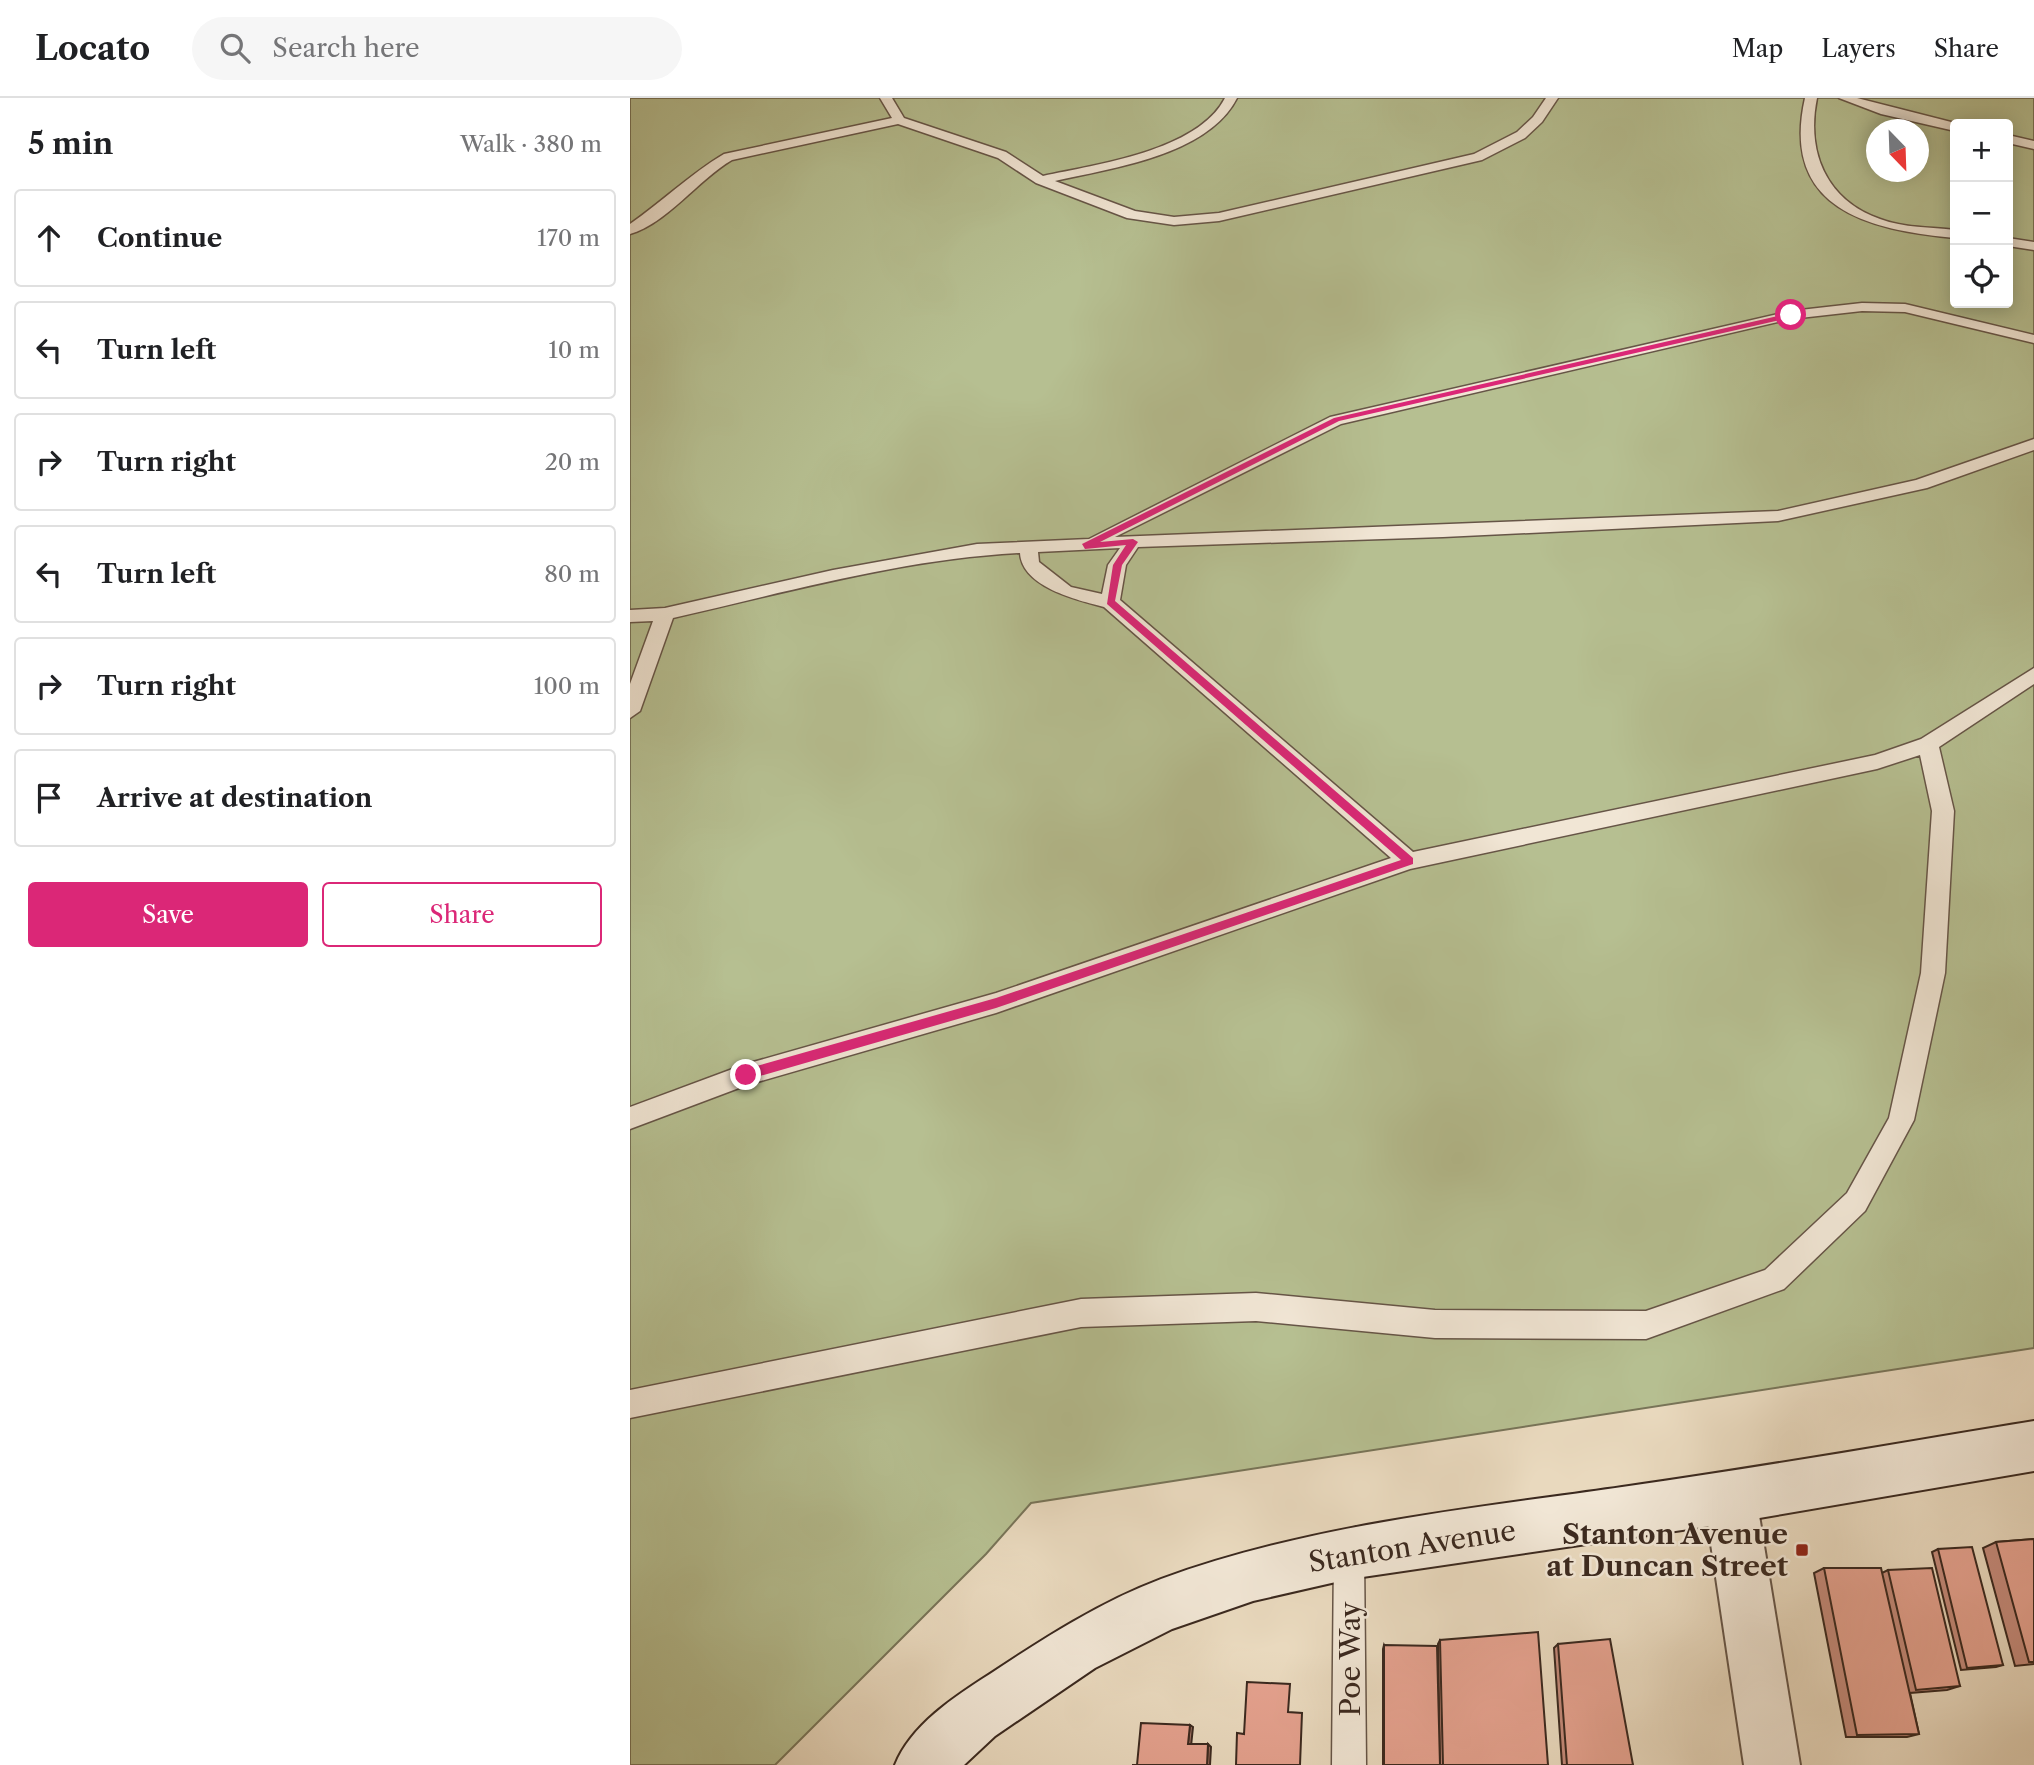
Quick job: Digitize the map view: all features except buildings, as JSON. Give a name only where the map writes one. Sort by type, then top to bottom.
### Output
[{"type":"street","name":"Stanton Avenue","points":[[923,1765],[975,1716],[1076,1650],[1161,1606],[1253,1575],[1349,1553],[1730,1497],[2034,1446]]},
{"type":"street","points":[[1730,1497],[1772,1765]]},
{"type":"lane","points":[[886,98],[900,120]]},
{"type":"lane","points":[[1041,180],[1102,166],[1192,135],[1212,125],[1231,98]]},
{"type":"lane","points":[[630,230],[664,207],[707,169],[728,157],[764,147],[900,120],[1002,155],[1041,180],[1132,215],[1174,221],[1219,217],[1478,158],[1511,143],[1539,122],[1552,98]]},
{"type":"lane","points":[[1811,98],[1804,118],[1808,160],[1823,187],[1852,211],[1876,222],[1950,233]]},
{"type":"lane","points":[[1845,98],[1885,111],[1950,126]]},
{"type":"lane","points":[[2013,140],[2034,145]]},
{"type":"lane","points":[[2013,243],[2034,246]]},
{"type":"lane","points":[[1085,546],[1336,419],[1791,315],[1861,307],[1905,307],[2034,339]]},
{"type":"lane","points":[[630,616],[665,614],[833,576],[977,550],[1133,542],[1510,530],[1779,516],[1921,484],[2034,444]]},
{"type":"lane","points":[[1110,602],[1117,565],[1133,542]]},
{"type":"lane","points":[[1029,548],[1030,564],[1065,591],[1110,602],[1409,861]]},
{"type":"lane","points":[[630,711],[665,614]]},
{"type":"lane","points":[[630,1118],[746,1075],[996,1003],[1409,861],[1877,762],[1928,744],[2034,675]]},
{"type":"lane","points":[[630,1404],[1081,1314],[1256,1307],[1435,1324],[1646,1325],[1773,1280],[1856,1202],[1901,1120],[1933,973],[1943,811],[1928,744]]},
{"type":"lane","name":"Poe Way","points":[[1349,1553],[1349,1765]]},
{"type":"green space","points":[[630,98],[2034,98],[2034,1348],[1031,1503],[986,1554],[775,1765],[630,1765]]},
{"type":"place","name":"Stanton Avenue at Duncan Street","points":[[1802,1550]]},
{"type":"route","points":[[746,1075],[996,1003],[1409,861],[1110,602],[1117,565],[1133,542],[1085,546],[1336,419],[1791,315]]}]
